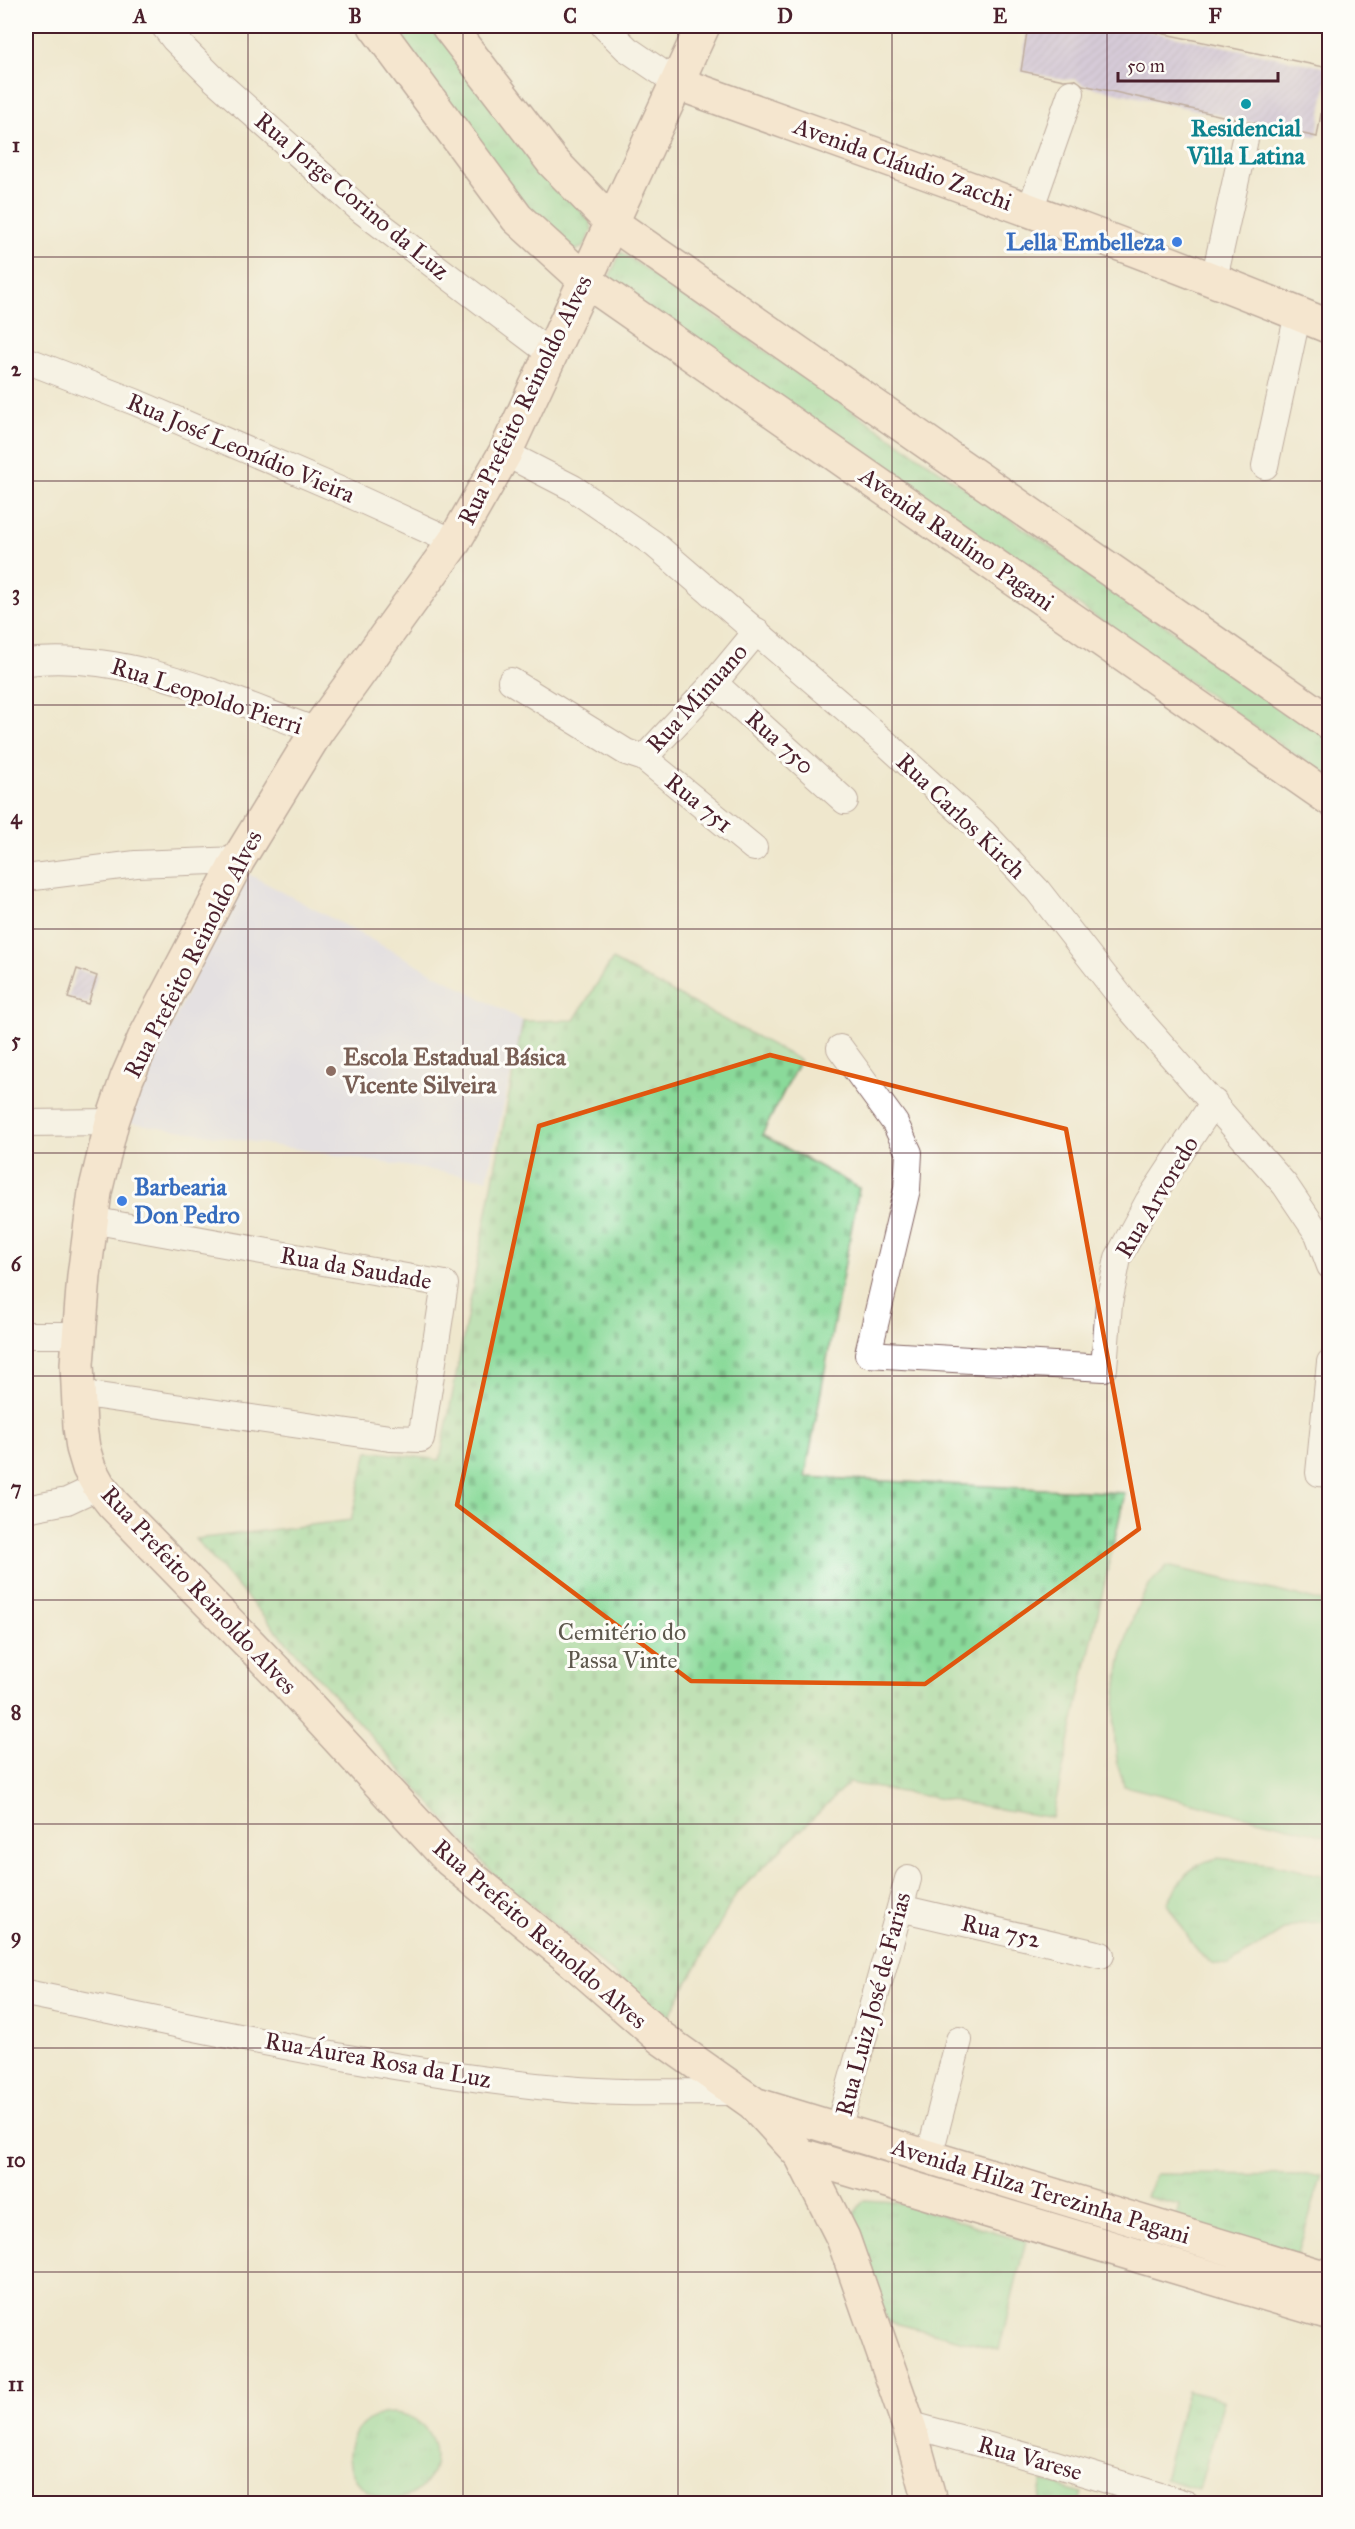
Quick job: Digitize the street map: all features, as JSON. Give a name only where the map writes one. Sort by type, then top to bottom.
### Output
[{"type":"main road","name":"Avenida Raulino Pagani","points":[[375,26],[517,218],[585,280],[1329,799]]},
{"type":"main road","points":[[448,26],[552,162],[612,223],[1329,723]]},
{"type":"main road","name":"Rua Prefeito Reinoldo Alves","points":[[703,26],[505,453],[454,542],[317,731],[238,860],[144,1039],[127,1078],[112,1122],[91,1220],[78,1335],[77,1393],[83,1448],[89,1468],[99,1486],[136,1530],[276,1671],[450,1860],[574,1962],[661,2038],[744,2098],[801,2155]]},
{"type":"main road","name":"Avenida Cláudio Zacchi","points":[[677,83],[1030,210],[1214,279],[1329,327]]},
{"type":"main road","name":"Avenida Hilza Terezinha Pagani","points":[[744,2098],[928,2157],[1329,2279]]},
{"type":"main road","points":[[849,2132],[801,2155],[843,2238],[908,2424],[931,2504]]},
{"type":"main road","name":"Avenida Hilza Terezinha Pagani","points":[[801,2155],[1329,2313]]},
{"type":"street","name":"Rua Jorge Corino da Luz","points":[[164,26],[197,63],[361,210],[551,354]]},
{"type":"street","points":[[604,26],[627,49],[677,83]]},
{"type":"street","points":[[1030,210],[1071,93]]},
{"type":"street","points":[[1214,279],[1245,139]]},
{"type":"street","points":[[1264,466],[1298,314]]},
{"type":"street","name":"Rua José Leonídio Vieira","points":[[26,360],[135,402],[454,542]]},
{"type":"street","name":"Rua Carlos Kirch","points":[[505,453],[573,488],[654,544],[930,782],[984,833],[1038,891],[1131,1010],[1285,1185],[1318,1234],[1329,1266]]},
{"type":"street","name":"Rua Minuano","points":[[511,681],[626,752],[644,758],[757,631]]},
{"type":"street","name":"Rua Leopoldo Pierri","points":[[26,662],[66,660],[100,662],[138,670],[181,682],[317,731]]},
{"type":"street","name":"Rua 750","points":[[714,682],[845,801]]},
{"type":"street","name":"Rua 751","points":[[644,758],[754,848]]},
{"type":"street","points":[[26,878],[136,864],[238,860]]},
{"type":"street","name":"Rua Arvoredo","points":[[840,1048],[895,1123],[909,1153],[907,1189],[868,1354],[1104,1368],[1109,1303],[1118,1258],[1149,1202],[1214,1102]]},
{"type":"street","points":[[26,1123],[112,1122]]},
{"type":"street","name":"Rua da Saudade","points":[[77,1393],[390,1438],[420,1439],[445,1284],[91,1220]]},
{"type":"street","points":[[26,1335],[78,1335]]},
{"type":"street","points":[[1329,1362],[1319,1473],[1329,1474]]},
{"type":"street","points":[[26,1509],[67,1501],[99,1486]]},
{"type":"street","name":"Rua Luiz José de Farias","points":[[849,2132],[868,2017],[908,1879]]},
{"type":"street","name":"Rua 752","points":[[900,1908],[1101,1955]]},
{"type":"street","name":"Rua Áurea Rosa da Luz","points":[[26,1993],[379,2065],[568,2089],[744,2098]]},
{"type":"street","points":[[928,2157],[959,2040]]},
{"type":"street","name":"Rua Varese","points":[[908,2424],[1052,2463],[1186,2504]]},
{"type":"highlighted area","points":[[770,1055],[1066,1129],[1139,1529],[925,1684],[691,1681],[457,1505],[539,1126]]},
{"type":"shaded area","name":"Escola Estadual Básica Vicente Silveira","points":[[243,871],[523,1021],[487,1179],[127,1122]]},
{"type":"green space","points":[[386,26],[435,26],[590,222],[592,229],[584,247],[572,252],[558,248]]},
{"type":"green space","points":[[621,252],[1329,738],[1329,778],[608,280]]},
{"type":"green space","name":"Cemitério do Passa Vinte","points":[[612,960],[800,1060],[762,1135],[859,1188],[805,1477],[1125,1493],[1052,1818],[849,1783],[736,1894],[668,2018],[495,1876],[195,1539],[351,1520],[368,1451],[440,1460],[523,1021],[574,1020]]},
{"type":"green space","points":[[1167,1566],[1329,1603],[1329,1837],[1124,1786],[1115,1740],[1119,1671],[1124,1647],[1139,1604],[1151,1583]]},
{"type":"green space","points":[[1217,1858],[1272,1864],[1329,1877],[1329,1922],[1300,1923],[1282,1931],[1229,1965],[1212,1963],[1198,1952],[1167,1904],[1186,1874],[1198,1865]]},
{"type":"green space","points":[[1156,2174],[1322,2175],[1296,2259],[1175,2223],[1179,2205],[1146,2197]]},
{"type":"green space","points":[[864,2200],[896,2202],[1026,2241],[999,2350],[887,2321],[857,2236],[853,2215]]},
{"type":"green space","points":[[1187,2391],[1224,2400],[1199,2489],[1164,2479]]},
{"type":"green space","points":[[392,2413],[408,2417],[422,2426],[431,2440],[435,2456],[431,2472],[422,2486],[408,2495],[392,2499],[376,2495],[362,2486],[353,2472],[349,2456],[353,2440],[362,2426],[376,2417]]},
{"type":"green space","points":[[1043,2481],[1082,2493],[1079,2503],[1038,2503]]},
{"type":"building","name":"Residencial Villa Latina","points":[[1028,26],[1126,26],[1329,68],[1317,137],[1083,85],[1075,79],[1064,80],[1021,71]]},
{"type":"building","points":[[77,969],[97,976],[88,1004],[68,998]]},
{"type":"place","name":"Residencial Villa Latina","points":[[1246,104]]},
{"type":"place","name":"Lella Embelleza","points":[[1177,242]]},
{"type":"place","name":"Escola Estadual Básica Vicente Silveira","points":[[331,1071]]},
{"type":"place","name":"Barbearia Don Pedro","points":[[122,1201]]}]
